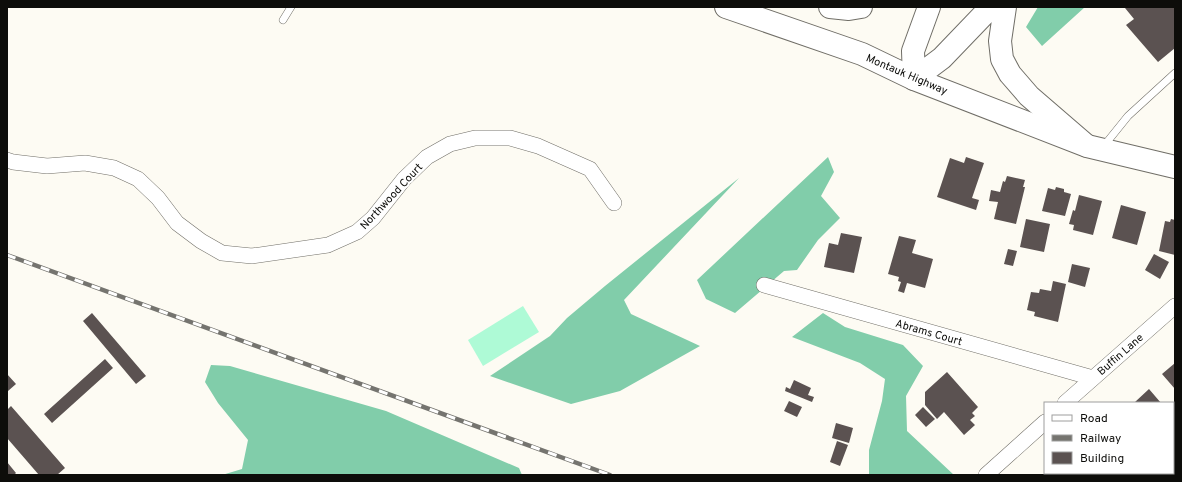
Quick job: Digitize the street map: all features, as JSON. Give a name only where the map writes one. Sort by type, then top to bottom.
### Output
[{"type":"main road","name":"Montauk Highway","points":[[726,7],[862,54],[914,79],[1094,147],[1175,167]]},
{"type":"main road","points":[[830,7],[849,9],[861,7]]},
{"type":"main road","points":[[914,79],[913,51],[929,7]]},
{"type":"main road","points":[[914,79],[942,58],[991,7]]},
{"type":"main road","points":[[1005,7],[1000,41],[1002,59],[1010,74],[1029,96],[1094,147]]},
{"type":"street","name":"Northwood Court","points":[[7,160],[47,166],[85,163],[114,168],[138,179],[158,198],[177,223],[201,241],[222,253],[252,256],[328,245],[357,232],[373,218],[404,179],[427,158],[450,144],[475,138],[510,138],[531,144],[590,169],[614,203]]},
{"type":"street","name":"Abrams Court","points":[[764,285],[1093,378]]},
{"type":"street","name":"Buffin Lane","points":[[1067,402],[1175,306]]},
{"type":"street","points":[[986,475],[1044,423]]},
{"type":"lane","points":[[283,20],[291,7]]},
{"type":"lane","points":[[1094,147],[1175,73]]},
{"type":"green space","points":[[1038,7],[1085,7],[1042,46],[1026,27]]},
{"type":"green space","points":[[828,157],[834,172],[821,196],[840,218],[818,240],[797,270],[784,271],[735,313],[706,299],[697,280]]},
{"type":"green space","points":[[739,178],[624,300],[631,314],[700,346],[620,391],[571,404],[490,376],[550,336],[567,318],[605,286]]},
{"type":"green space","points":[[523,306],[539,332],[483,366],[468,340]]},
{"type":"green space","points":[[823,313],[845,327],[903,345],[923,366],[906,396],[907,431],[954,475],[869,475],[869,450],[882,401],[885,379],[860,363],[792,337]]},
{"type":"green space","points":[[211,365],[230,366],[386,411],[519,468],[522,475],[222,475],[242,469],[248,440],[218,403],[205,382]]},
{"type":"building","points":[[1175,7],[1175,48],[1158,62],[1126,25],[1134,19],[1125,8]]},
{"type":"building","points":[[966,157],[984,163],[972,198],[979,200],[976,210],[937,197],[950,158],[964,163]]},
{"type":"building","points":[[1007,176],[1025,180],[1023,187],[1025,187],[1016,224],[994,219],[998,202],[989,201],[991,190],[1000,192],[1003,181],[1005,182]]},
{"type":"building","points":[[1056,187],[1064,189],[1064,192],[1071,194],[1065,216],[1042,211],[1048,188],[1055,190]]},
{"type":"building","points":[[1079,195],[1102,201],[1093,235],[1073,230],[1074,225],[1069,224],[1073,210],[1075,211]]},
{"type":"building","points":[[1121,205],[1146,212],[1137,245],[1112,238]]},
{"type":"building","points":[[1026,219],[1050,224],[1044,252],[1020,247]]},
{"type":"building","points":[[1171,219],[1175,220],[1175,255],[1159,251],[1165,221],[1170,222]]},
{"type":"building","points":[[841,233],[862,237],[854,273],[824,267],[829,243],[838,245]]},
{"type":"building","points":[[899,236],[916,240],[912,253],[933,259],[925,288],[907,283],[904,293],[898,291],[901,282],[898,281],[899,277],[888,274]]},
{"type":"building","points":[[1008,249],[1017,251],[1013,266],[1004,264]]},
{"type":"building","points":[[1154,254],[1169,262],[1160,279],[1145,270]]},
{"type":"building","points":[[1072,264],[1090,268],[1085,287],[1068,282]]},
{"type":"building","points":[[1053,281],[1066,284],[1058,322],[1034,316],[1035,312],[1027,310],[1031,292],[1039,293],[1040,289],[1051,291]]},
{"type":"building","points":[[92,313],[146,376],[136,384],[83,321]]},
{"type":"building","points":[[105,359],[113,368],[52,423],[44,414]]},
{"type":"building","points":[[1175,363],[1175,389],[1162,374]]},
{"type":"building","points":[[947,372],[978,407],[972,413],[975,416],[970,420],[975,425],[964,435],[944,412],[937,419],[925,405],[925,392]]},
{"type":"building","points":[[7,374],[16,384],[8,391],[7,390]]},
{"type":"building","points":[[794,380],[811,388],[808,395],[814,397],[812,402],[785,391],[786,387],[790,389]]},
{"type":"building","points":[[1149,389],[1160,402],[1135,402]]},
{"type":"building","points":[[789,401],[802,407],[797,417],[784,411]]},
{"type":"building","points":[[11,406],[65,468],[57,475],[39,475],[7,438],[7,410]]},
{"type":"building","points":[[923,407],[935,419],[926,427],[915,415]]},
{"type":"building","points":[[836,423],[853,428],[849,443],[832,438]]},
{"type":"building","points":[[837,441],[848,445],[840,466],[830,462]]},
{"type":"building","points":[[7,462],[16,473],[14,475],[7,475]]},
{"type":"railway","points":[[7,255],[610,475]]}]
